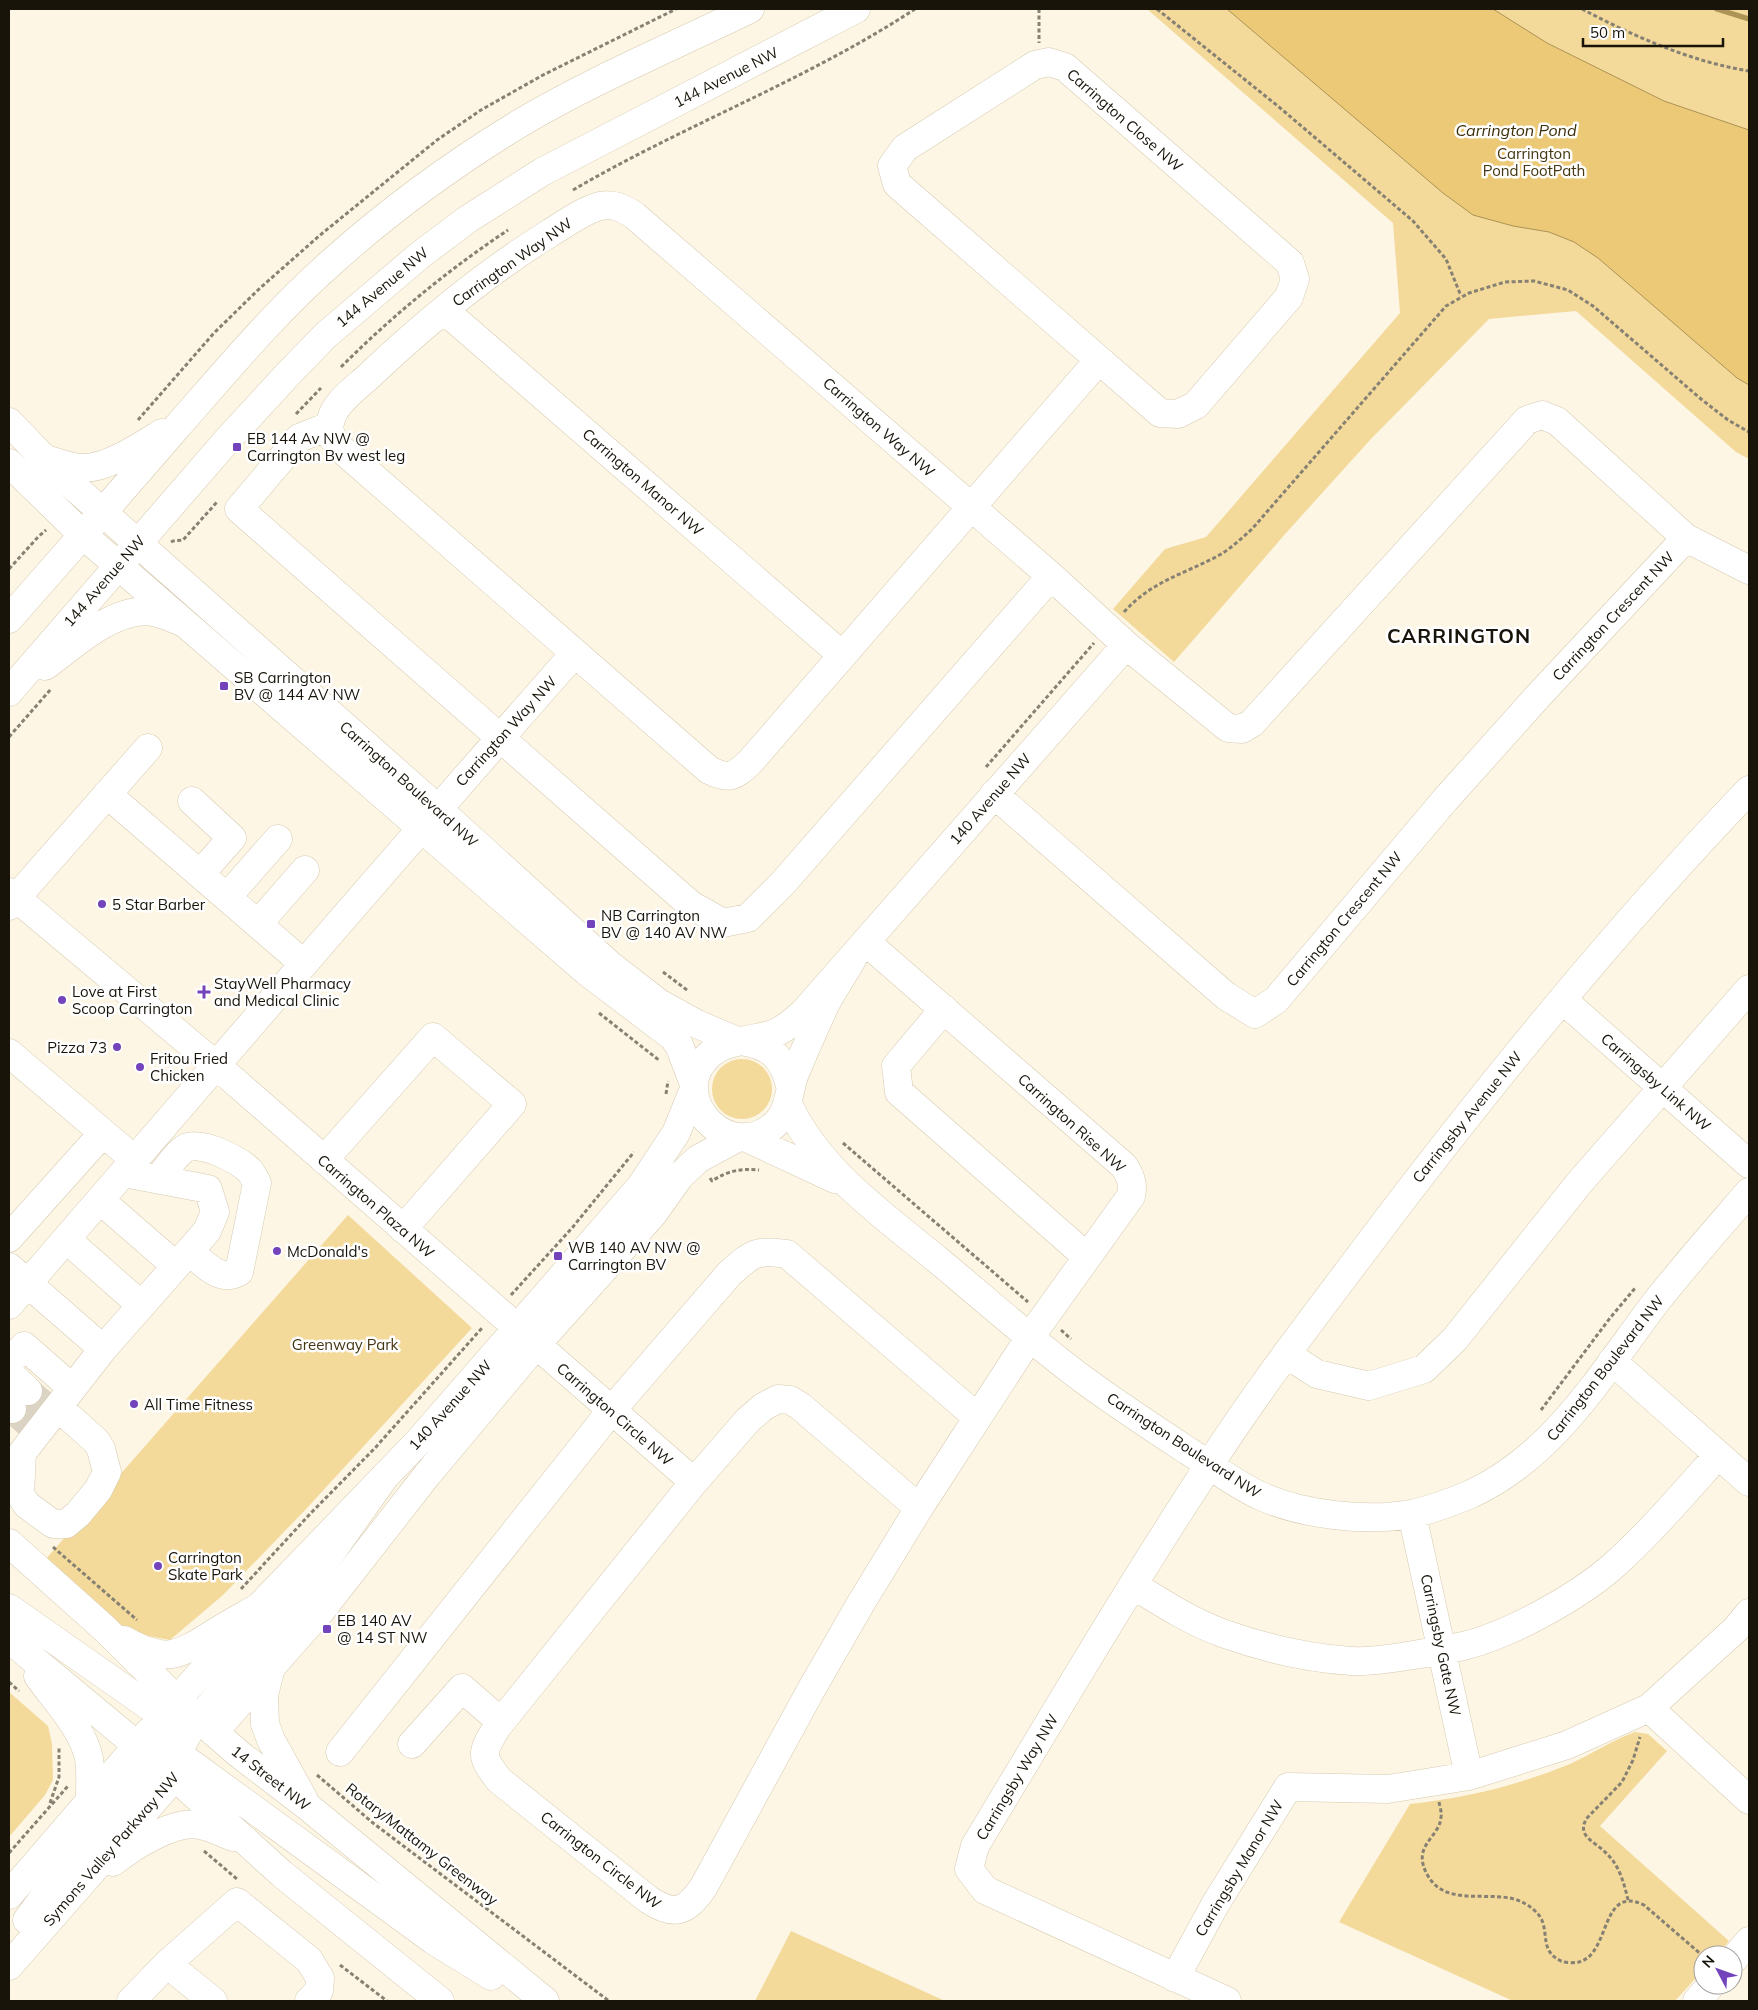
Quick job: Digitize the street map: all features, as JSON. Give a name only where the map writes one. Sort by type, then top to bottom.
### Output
[{"type":"street","points":[[9,619],[228,366],[279,311],[334,260],[398,208],[467,158],[523,122],[588,87],[750,9]]},
{"type":"street","name":"144 Avenue NW","points":[[9,691],[237,430],[326,335],[406,266],[468,219],[542,172],[856,9]]},
{"type":"street","name":"Carrington Close NW","points":[[1049,62],[1065,67],[1290,263],[1295,279],[1289,296],[1196,405],[1178,414],[1160,413],[1099,360],[897,184],[892,166],[905,148],[1035,65],[1049,62]]},
{"type":"street","name":"Carrington Way NW","points":[[329,426],[334,412],[346,398],[400,347],[444,310],[499,267],[581,214],[598,206],[611,204],[622,208],[634,216],[1051,576],[1126,645]]},
{"type":"street","name":"Carrington Manor NW","points":[[444,310],[842,655]]},
{"type":"street","points":[[1051,576],[783,883],[748,918],[723,923],[691,905],[239,509],[298,438],[329,426],[331,436],[340,448],[709,770],[729,777],[739,772],[750,762],[1099,360]]},
{"type":"street","name":"Carrington Crescent NW","points":[[988,783],[1226,996],[1255,1014],[1276,1000],[1445,800],[1540,694],[1686,538],[1557,421],[1542,415],[1527,420],[1252,723],[1242,729],[1228,728],[1126,645]]},
{"type":"street","name":"Carrington Boulevard NW","points":[[9,422],[42,458],[138,543],[429,818],[586,971],[673,1037],[679,1044],[694,1086]]},
{"type":"street","points":[[42,458],[81,468],[95,467],[117,458],[179,424]]},
{"type":"street","name":"Carrington Boulevard NW","points":[[9,462],[83,535],[182,622],[429,818],[636,987],[659,1003],[697,1024],[739,1041]]},
{"type":"street","points":[[1686,538],[1749,570]]},
{"type":"street","points":[[9,691],[98,628],[129,613],[146,611],[182,622]]},
{"type":"street","name":"140 Avenue NW","points":[[186,1719],[272,1667],[320,1612],[428,1475],[526,1337],[641,1186],[676,1133],[699,1068],[708,1055],[721,1046],[771,1034],[787,1026],[817,998],[861,948],[988,783],[1126,645]]},
{"type":"street","name":"Carrington Way NW","points":[[429,818],[575,653]]},
{"type":"street","points":[[11,898],[148,748]]},
{"type":"street","name":"Carringsby Avenue NW","points":[[1209,1464],[1286,1354],[1419,1177],[1490,1087],[1640,908],[1749,790]]},
{"type":"street","points":[[107,794],[304,964]]},
{"type":"street","points":[[192,801],[232,838],[200,874]]},
{"type":"street","points":[[9,1305],[18,1275],[66,1239],[429,818]]},
{"type":"street","points":[[227,897],[278,839]]},
{"type":"street","points":[[258,924],[305,870]]},
{"type":"street","name":"Carrington Plaza NW","points":[[11,898],[217,1066],[526,1337]]},
{"type":"street","name":"140 Avenue NW","points":[[186,1719],[249,1599],[386,1475],[653,1214],[680,1176],[690,1166],[742,1137],[768,1130],[780,1118],[823,1009],[861,948]]},
{"type":"street","name":"Carrington Rise NW","points":[[861,948],[944,1009],[1124,1166],[1130,1177],[1133,1187],[1131,1196],[1086,1256],[1030,1338]]},
{"type":"street","points":[[1286,1354],[1317,1374],[1369,1386],[1424,1369],[1455,1339],[1580,1182],[1749,989]]},
{"type":"street","name":"Carringsby Link NW","points":[[1563,1000],[1749,1164]]},
{"type":"street","points":[[944,1009],[896,1066],[899,1092],[1086,1256]]},
{"type":"street","points":[[324,1160],[433,1037],[512,1104],[403,1229]]},
{"type":"street","points":[[739,1041],[759,1044],[774,1053],[786,1068],[789,1094]]},
{"type":"street","points":[[9,1053],[103,1133],[129,1166],[158,1179],[208,1188],[215,1212],[206,1231],[102,1349],[35,1405],[15,1458],[20,1494],[28,1506],[53,1524],[66,1524],[78,1514],[98,1490],[106,1472],[101,1449],[96,1441],[35,1405],[24,1346],[9,1363]]},
{"type":"street","points":[[694,1086],[698,1108],[709,1124],[725,1134],[742,1137]]},
{"type":"street","name":"Carrington Boulevard NW","points":[[789,1094],[797,1124],[809,1142],[850,1186],[1030,1338],[1083,1379],[1131,1414],[1262,1497],[1299,1508],[1352,1516],[1412,1514],[1470,1494],[1517,1468],[1562,1425],[1658,1300],[1749,1192]]},
{"type":"street","points":[[9,1238],[103,1133]]},
{"type":"street","name":"Carrington Boulevard NW","points":[[742,1137],[850,1186]]},
{"type":"street","points":[[100,1200],[182,1258],[221,1276],[231,1277],[239,1272],[257,1183],[250,1171],[240,1163],[215,1150],[196,1145],[184,1149],[158,1179]]},
{"type":"street","points":[[66,1239],[141,1305]]},
{"type":"street","points":[[340,1752],[611,1411],[729,1274],[750,1256],[770,1251],[787,1254],[977,1417]]},
{"type":"street","points":[[18,1275],[102,1349]]},
{"type":"street","name":"Carrington Circle NW","points":[[526,1337],[694,1482]]},
{"type":"street","name":"Carrington Circle NW","points":[[919,1508],[800,1406],[790,1400],[778,1399],[763,1406],[748,1420],[694,1482],[501,1722],[488,1742],[484,1753],[486,1762],[499,1780],[649,1900],[664,1909],[677,1910],[688,1905],[702,1888],[861,1602],[977,1417],[1030,1338]]},
{"type":"street","points":[[1612,1361],[1749,1482]]},
{"type":"street","points":[[1132,1585],[1178,1613],[1221,1632],[1267,1647],[1309,1657],[1353,1661],[1392,1658],[1442,1650],[1489,1638],[1538,1616],[1575,1594],[1612,1567],[1664,1515],[1718,1454]]},
{"type":"street","name":"Carringsby Way NW","points":[[1209,1464],[1132,1585],[975,1846],[969,1869],[985,1890],[1227,2001]]},
{"type":"street","points":[[9,1608],[186,1719],[313,1578],[386,1475]]},
{"type":"street","name":"Carringsby Gate NW","points":[[1412,1514],[1469,1776]]},
{"type":"street","name":"14 Street NW","points":[[9,1543],[104,1628],[186,1719],[307,1806],[545,2001]]},
{"type":"street","points":[[104,1628],[148,1652],[176,1654],[190,1649],[249,1599]]},
{"type":"street","name":"Carringsby Manor NW","points":[[1175,1978],[1216,1904],[1288,1787],[1388,1789],[1469,1776],[1567,1745],[1649,1708],[1736,1629],[1749,1613]]},
{"type":"street","points":[[10,1640],[165,1757],[433,1940],[532,2001]]},
{"type":"street","points":[[10,1640],[70,1719],[82,1740],[89,1759],[90,1799]]},
{"type":"street","points":[[272,1667],[264,1695],[265,1724],[271,1740],[307,1806]]},
{"type":"street","points":[[412,1744],[462,1688],[501,1722]]},
{"type":"street","points":[[1649,1708],[1749,1800]]},
{"type":"street","name":"Symons Valley Parkway NW","points":[[9,1966],[72,1893],[165,1757],[186,1719]]},
{"type":"street","name":"Symons Valley Parkway NW","points":[[9,1895],[90,1799],[165,1757],[186,1719]]},
{"type":"street","points":[[165,1757],[245,1841],[282,1874],[440,2001]]},
{"type":"street","points":[[9,1946],[59,1877],[126,1794],[165,1757]]},
{"type":"street","points":[[72,1893],[128,1849],[166,1831],[186,1825],[200,1825],[245,1841]]},
{"type":"street","points":[[131,2001],[167,1964],[237,1902],[309,1960],[320,1978],[320,1991],[309,2001]]},
{"type":"street","points":[[167,1964],[213,2001]]},
{"type":"path","points":[[1039,9],[1038,39],[1044,63]]},
{"type":"path","points":[[1157,9],[1272,101],[1413,221],[1446,259],[1461,296]]},
{"type":"path","points":[[1582,9],[1641,38],[1725,67],[1749,71]]},
{"type":"path","points":[[1118,618],[1135,600],[1150,588],[1171,576],[1217,557],[1234,545],[1252,529],[1446,306],[1461,296],[1504,282],[1534,281],[1568,290],[1593,306],[1708,405],[1728,420],[1749,432]]},
{"type":"path","points":[[9,569],[46,530]]},
{"type":"path","points":[[173,540],[183,540]]},
{"type":"path","points":[[988,783],[1091,646]]},
{"type":"path","points":[[9,737],[53,686]]},
{"type":"path","points":[[663,972],[690,992]]},
{"type":"path","points":[[599,1013],[658,1058],[661,1063]]},
{"type":"path","points":[[662,1103],[668,1080],[666,1074]]},
{"type":"path","points":[[841,1142],[1025,1299]]},
{"type":"path","points":[[249,1599],[310,1514],[375,1448],[572,1228],[636,1150]]},
{"type":"path","points":[[1536,1416],[1610,1318],[1642,1280]]},
{"type":"path","points":[[1063,1332],[1078,1345]]},
{"type":"path","points":[[51,1545],[139,1622]]},
{"type":"path","points":[[9,1682],[22,1694]]},
{"type":"path","points":[[1628,1900],[1624,1884],[1614,1861],[1589,1839],[1584,1833],[1583,1826],[1586,1819],[1622,1782],[1633,1760],[1641,1734]]},
{"type":"path","points":[[49,1806],[59,1777],[58,1740]]},
{"type":"path","name":"Rotary/Mattamy Greenway","points":[[316,1773],[372,1823],[609,2001]]},
{"type":"path","points":[[1439,1798],[1441,1818],[1426,1842],[1423,1855],[1425,1869],[1430,1878],[1438,1886],[1450,1893],[1463,1896],[1511,1898],[1532,1908],[1541,1918],[1546,1946],[1553,1957],[1564,1962],[1578,1962],[1587,1959],[1614,1910],[1620,1903],[1628,1900],[1644,1905],[1693,1947]]},
{"type":"green space","name":"Carrington Pond FootPath","points":[[1147,9],[1749,9],[1749,459],[1736,452],[1576,311],[1489,319],[1370,440],[1174,662],[1113,609],[1165,549],[1206,537],[1400,313],[1393,223]]},
{"type":"green space","points":[[742,1059],[754,1061],[767,1072],[772,1089],[770,1101],[759,1114],[742,1119],[730,1117],[717,1106],[712,1089],[714,1077],[725,1064]]},
{"type":"green space","name":"Greenway Park","points":[[348,1215],[472,1328],[307,1508],[223,1595],[170,1640],[104,1628],[38,1568]]},
{"type":"green space","points":[[9,1692],[48,1726],[52,1744],[53,1780],[45,1795],[9,1837]]},
{"type":"green space","points":[[1635,1732],[1648,1734],[1667,1751],[1600,1826],[1729,1941],[1726,1945],[1693,1945],[1693,1981],[1675,2001],[1513,2001],[1339,1922],[1410,1804],[1472,1794],[1551,1772]]},
{"type":"green space","points":[[791,1931],[945,2001],[755,2001]]},
{"type":"water","name":"Carrington Pond","points":[[1227,9],[1493,9],[1547,43],[1664,101],[1749,130],[1749,385],[1737,378],[1598,258],[1574,242],[1549,232],[1513,226],[1473,215],[1443,193]]},
{"type":"waterway","points":[[1717,9],[1749,19]]},
{"type":"tunnel","points":[[28,1391],[45,1406]]},
{"type":"tunnel","points":[[12,1409],[29,1424]]},
{"type":"place","name":"EB 144 Av NW @ Carrington Bv west leg","points":[[237,447]]},
{"type":"place","name":"SB Carrington BV @ 144 AV NW","points":[[224,686]]},
{"type":"place","name":"5 Star Barber","points":[[102,904]]},
{"type":"place","name":"NB Carrington BV @ 140 AV NW","points":[[591,924]]},
{"type":"place","name":"StayWell Pharmacy and Medical Clinic","points":[[204,992]]},
{"type":"place","name":"Love at First Scoop Carrington","points":[[62,1000]]},
{"type":"place","name":"Pizza 73","points":[[117,1047]]},
{"type":"place","name":"Fritou Fried Chicken","points":[[140,1067]]},
{"type":"place","name":"McDonald's","points":[[277,1251]]},
{"type":"place","name":"WB 140 AV NW @ Carrington BV","points":[[558,1256]]},
{"type":"place","name":"All Time Fitness","points":[[134,1404]]},
{"type":"place","name":"Carrington Skate Park","points":[[158,1566]]},
{"type":"place","name":"EB 140 AV @ 14 ST NW","points":[[327,1629]]},
{"type":"district","name":"CARRINGTON","points":[[1459,635]]}]
